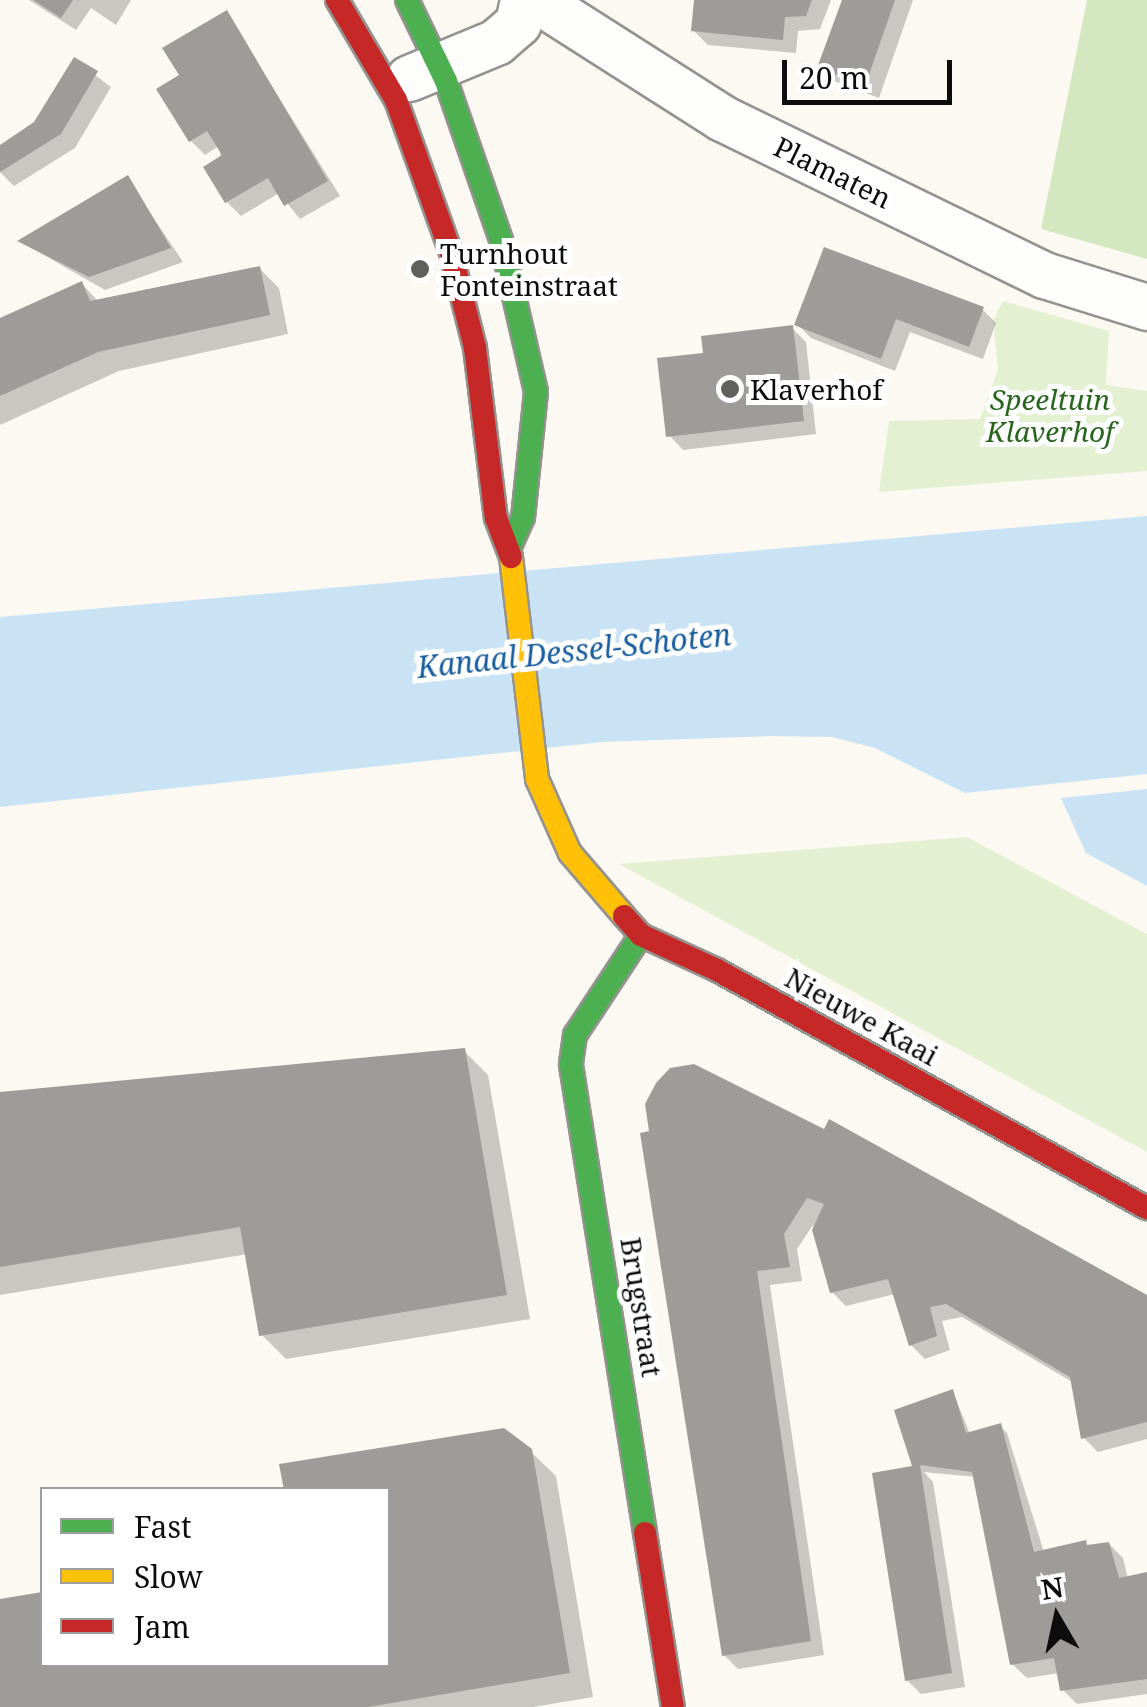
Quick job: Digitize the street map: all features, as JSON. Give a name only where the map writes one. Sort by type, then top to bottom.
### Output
[{"type":"street","points":[[392,0],[342,9],[388,85],[451,254],[475,348],[496,518],[511,556]]},
{"type":"street","points":[[408,0],[441,67],[501,240],[536,392],[522,516],[511,556]]},
{"type":"street","points":[[388,85],[496,42],[518,22],[523,0]]},
{"type":"street","name":"Plamaten","points":[[538,0],[722,118],[1044,275],[1147,307]]},
{"type":"street","name":"Nieuwe Kaai","points":[[511,556],[534,758],[542,795],[570,853],[641,935],[717,970],[1147,1208]]},
{"type":"street","name":"Brugstraat","points":[[641,935],[576,1035],[570,1064],[673,1707]]},
{"type":"green space","points":[[1087,0],[1147,0],[1147,259],[1041,229]]},
{"type":"green space","name":"Speeltuin Klaverhof","points":[[1003,301],[1109,331],[1106,385],[1147,391],[1147,471],[879,492],[889,421],[980,419],[998,369],[993,320]]},
{"type":"green space","points":[[967,837],[1147,934],[1147,1152],[619,864]]},
{"type":"water","name":"Kanaal Dessel-Schoten","points":[[1147,516],[1147,774],[965,793],[875,748],[832,737],[770,736],[602,742],[0,807],[0,617]]},
{"type":"water","points":[[1147,789],[1147,886],[1086,853],[1061,798]]},
{"type":"building","points":[[33,0],[73,0],[61,18]]},
{"type":"building","points":[[694,0],[812,0],[806,16],[785,17],[783,40],[691,31]]},
{"type":"building","points":[[842,0],[895,0],[865,86],[817,68]]},
{"type":"building","points":[[227,10],[328,181],[284,206],[268,178],[225,203],[203,167],[222,155],[207,131],[189,142],[156,89],[179,75],[162,48]]},
{"type":"building","points":[[74,57],[98,71],[61,134],[0,172],[0,145],[34,122]]},
{"type":"building","points":[[128,175],[171,248],[89,277],[17,241]]},
{"type":"building","points":[[824,247],[984,307],[969,347],[896,319],[881,359],[794,325]]},
{"type":"building","points":[[260,266],[270,315],[98,352],[0,396],[0,318],[82,281],[90,301]]},
{"type":"building","name":"Klaverhof","points":[[793,325],[804,421],[666,437],[657,358],[703,353],[701,336]]},
{"type":"building","points":[[465,1048],[507,1295],[259,1336],[240,1227],[0,1267],[0,1092]]},
{"type":"building","points":[[694,1064],[824,1129],[829,1119],[1147,1295],[1147,1422],[1081,1439],[1070,1377],[946,1304],[930,1307],[937,1336],[909,1346],[888,1279],[830,1293],[812,1230],[824,1204],[807,1198],[784,1234],[790,1267],[757,1271],[811,1641],[722,1656],[640,1133],[649,1131],[645,1104],[656,1083],[670,1068]]},
{"type":"building","points":[[953,1389],[966,1433],[1001,1423],[1034,1552],[1086,1540],[1087,1545],[1109,1542],[1119,1578],[1147,1572],[1147,1679],[1060,1691],[1054,1658],[1010,1665],[972,1472],[920,1465],[952,1673],[905,1681],[872,1473],[912,1466],[894,1410]]},
{"type":"building","points":[[504,1428],[532,1449],[570,1673],[368,1707],[0,1707],[0,1599],[40,1592],[40,1667],[390,1667],[390,1487],[283,1487],[279,1464]]},
{"type":"traffic: fast","points":[[407,0],[446,81],[501,240],[536,392],[523,517],[510,546]]},
{"type":"traffic: fast","points":[[641,935],[575,1035],[571,1065],[645,1533]]},
{"type":"traffic: slow","points":[[511,557],[537,779],[570,853],[624,916]]},
{"type":"traffic: jam","points":[[337,0],[396,100],[451,253],[475,348],[496,518],[511,557]]},
{"type":"traffic: jam","points":[[624,916],[641,935],[717,970],[1147,1208]]},
{"type":"traffic: jam","points":[[645,1533],[673,1707]]},
{"type":"place","name":"Turnhout Fonteinstraat","points":[[420,269]]},
{"type":"place","name":"Klaverhof","points":[[730,389]]}]
